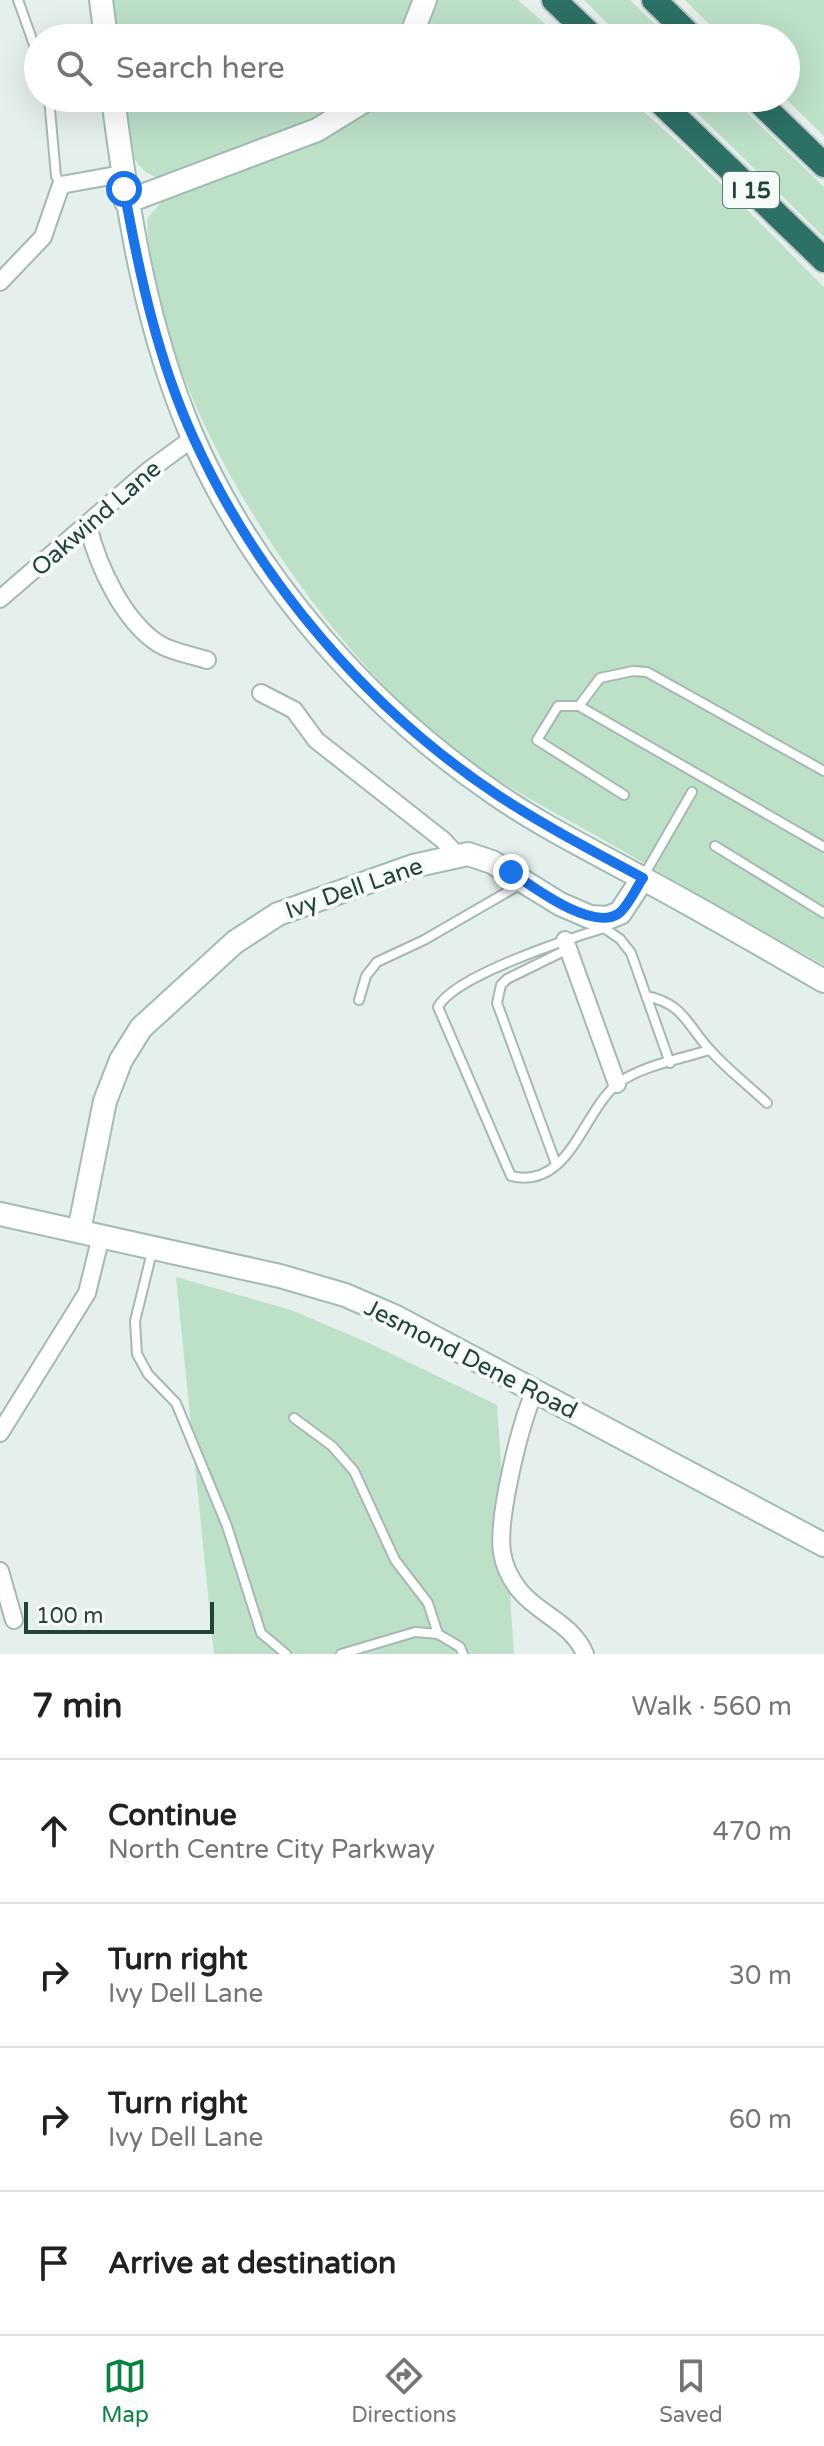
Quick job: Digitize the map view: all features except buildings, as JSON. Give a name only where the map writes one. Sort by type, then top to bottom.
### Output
[{"type":"highway","points":[[554,0],[579,24]]},
{"type":"highway","points":[[654,0],[679,24]]},
{"type":"highway","name":"I 15","points":[[671,112],[824,260]]},
{"type":"highway","points":[[769,112],[824,165]]},
{"type":"street","points":[[101,0],[104,24]]},
{"type":"street","points":[[416,24],[425,0]]},
{"type":"street","points":[[115,112],[126,202],[156,331],[193,438],[261,556],[304,617],[382,704],[494,793],[548,827],[824,981]]},
{"type":"street","points":[[126,202],[317,130],[346,112]]},
{"type":"street","points":[[0,282],[43,237],[61,185],[122,174]]},
{"type":"street","name":"Oakwind Lane","points":[[0,599],[148,471],[193,438]]},
{"type":"street","points":[[88,526],[108,578],[138,628],[161,645],[207,660]]},
{"type":"street","points":[[261,693],[294,710],[316,740],[443,840],[458,856]]},
{"type":"street","name":"Ivy Dell Lane","points":[[79,1231],[105,1101],[121,1060],[141,1028],[235,942],[278,914],[413,866],[468,854],[492,862],[560,904],[606,923]]},
{"type":"street","points":[[606,923],[620,913],[643,878]]},
{"type":"street","points":[[567,944],[617,1084]]},
{"type":"street","name":"Jesmond Dene Road","points":[[0,1214],[280,1276],[345,1295],[394,1316],[824,1545]]},
{"type":"street","points":[[0,1433],[87,1293],[101,1236]]},
{"type":"street","points":[[535,1391],[524,1413],[501,1532],[502,1553],[519,1590],[531,1603],[565,1625],[585,1654]]},
{"type":"street","points":[[0,1571],[14,1620]]},
{"type":"lane","points":[[18,0],[27,24]]},
{"type":"lane","points":[[50,112],[56,176],[61,185]]},
{"type":"lane","points":[[579,706],[600,678],[633,671],[647,672],[824,771]]},
{"type":"lane","points":[[624,795],[537,740],[558,706],[579,706],[824,847]]},
{"type":"lane","points":[[643,878],[692,792]]},
{"type":"lane","points":[[715,846],[824,913]]},
{"type":"lane","points":[[359,1000],[366,976],[377,962],[424,940],[525,882]]},
{"type":"lane","points":[[556,1164],[497,1003],[501,985],[507,979],[606,923],[631,953],[670,1063]]},
{"type":"lane","points":[[567,944],[507,963],[444,996],[438,1007],[511,1176],[525,1179],[556,1164],[569,1153],[617,1084],[709,1050]]},
{"type":"lane","points":[[646,996],[657,998],[687,1016],[709,1050],[767,1103]]},
{"type":"lane","points":[[154,1247],[135,1321],[137,1354],[148,1374],[176,1403],[227,1526],[261,1633],[286,1654]]},
{"type":"lane","points":[[294,1418],[332,1446],[354,1471],[395,1560],[428,1603],[438,1634]]},
{"type":"lane","points":[[341,1654],[415,1632],[438,1634],[460,1647],[463,1654]]},
{"type":"green space","points":[[112,0],[416,0],[407,24],[115,24]]},
{"type":"green space","points":[[433,0],[518,0],[545,24],[424,24]]},
{"type":"green space","points":[[584,0],[630,0],[655,24],[608,24]]},
{"type":"green space","points":[[685,0],[824,0],[824,136],[799,112],[800,24],[709,24]]},
{"type":"green space","points":[[126,112],[326,112],[281,134],[158,178],[139,165],[133,156]]},
{"type":"green space","points":[[365,112],[644,112],[689,152],[824,287],[824,965],[511,788],[464,757],[410,711],[355,654],[302,588],[254,516],[212,441],[179,364],[156,289],[147,219],[163,200],[307,145]]},
{"type":"green space","points":[[696,112],[746,112],[824,187],[824,237]]},
{"type":"green space","points":[[176,1277],[291,1310],[371,1344],[497,1405],[514,1654],[214,1654]]},
{"type":"route","points":[[124,189],[144,288],[193,438],[225,499],[304,617],[382,704],[443,755],[494,793],[548,827],[643,878],[620,913],[607,918],[590,917],[560,904],[511,872]]}]
